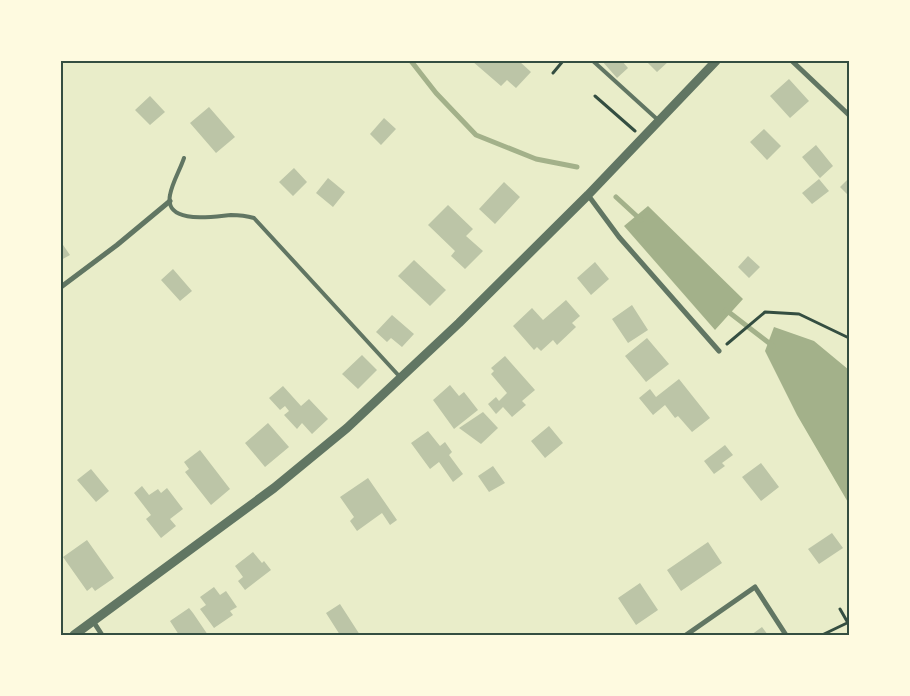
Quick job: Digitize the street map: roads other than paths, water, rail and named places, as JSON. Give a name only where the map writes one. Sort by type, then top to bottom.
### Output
[{"type":"street","points":[[74,635],[274,488],[347,428],[401,379],[588,195],[716,61]]},
{"type":"street","points":[[792,61],[849,115]]},
{"type":"street","points":[[588,195],[619,238],[719,351]]},
{"type":"street","points":[[61,287],[117,246],[170,201]]},
{"type":"street","points":[[686,635],[755,587],[786,635]]},
{"type":"street","points":[[93,621],[102,635]]},
{"type":"lane","points":[[593,61],[659,122]]},
{"type":"lane","points":[[184,158],[170,201],[174,210],[190,217],[210,219],[233,215],[254,218],[401,379]]},
{"type":"waterway","points":[[411,61],[436,93],[476,135],[536,159],[577,167]]},
{"type":"waterway","points":[[616,197],[641,220]]},
{"type":"waterway","points":[[726,310],[773,346]]}]
